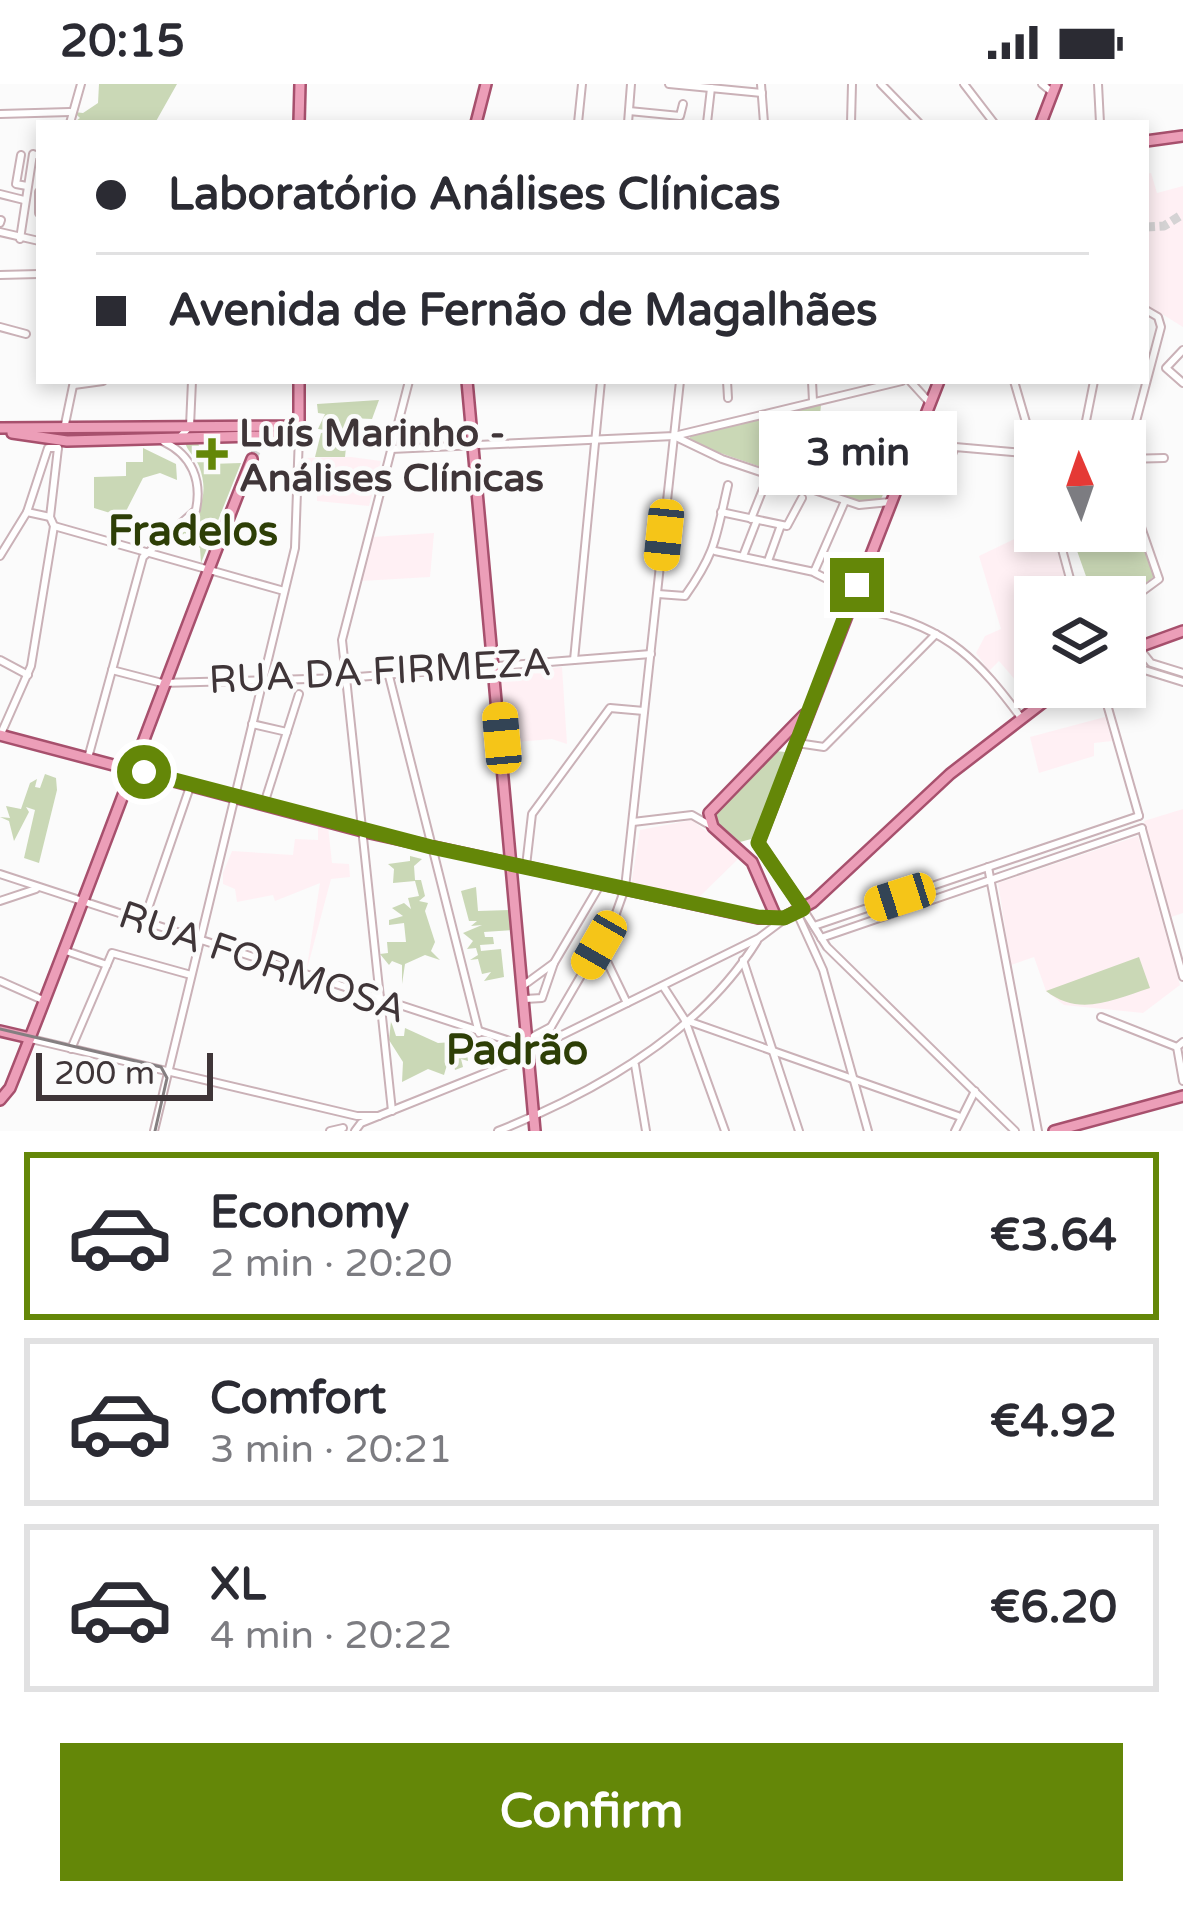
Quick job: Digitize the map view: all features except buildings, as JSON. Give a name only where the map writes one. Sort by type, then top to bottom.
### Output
[{"type":"main road","points":[[298,120],[299,84]]},
{"type":"main road","points":[[477,120],[486,84]]},
{"type":"main road","points":[[1043,120],[1054,88]]},
{"type":"main road","points":[[1149,141],[1183,136]]},
{"type":"main road","points":[[29,433],[178,442],[299,435],[299,384]]},
{"type":"main road","points":[[467,384],[535,1131]]},
{"type":"main road","points":[[800,911],[759,849],[760,839],[938,384]]},
{"type":"main road","points":[[3,434],[190,426],[256,438],[292,426],[299,416]]},
{"type":"main road","points":[[0,1100],[66,951],[162,683],[252,459]]},
{"type":"main road","points":[[1146,645],[1183,631]]},
{"type":"main road","points":[[0,736],[431,847],[780,918],[800,911],[950,774],[1036,708]]},
{"type":"main road","points":[[780,918],[752,862],[713,827],[710,810],[807,712]]},
{"type":"main road","points":[[778,743],[794,748]]},
{"type":"main road","points":[[737,846],[760,839]]},
{"type":"main road","points":[[0,1031],[30,1038]]},
{"type":"main road","points":[[1054,1131],[1183,1096]]},
{"type":"street","points":[[70,120],[81,84]]},
{"type":"street","points":[[578,120],[582,84]]},
{"type":"street","points":[[628,120],[631,84]]},
{"type":"street","points":[[669,84],[761,88],[764,120]]},
{"type":"street","points":[[851,120],[852,84]]},
{"type":"street","points":[[964,84],[992,120]]},
{"type":"street","points":[[1042,84],[1054,88]]},
{"type":"street","points":[[1098,84],[1100,120]]},
{"type":"street","points":[[707,120],[711,86]]},
{"type":"street","points":[[887,86],[917,120]]},
{"type":"street","points":[[629,111],[667,119],[680,116],[683,104]]},
{"type":"street","points":[[0,114],[70,112]]},
{"type":"street","points":[[21,155],[16,184],[27,186]]},
{"type":"street","points":[[20,239],[36,155]]},
{"type":"street","points":[[0,194],[24,200]]},
{"type":"street","points":[[0,232],[36,241]]},
{"type":"street","points":[[0,275],[36,274]]},
{"type":"street","points":[[1149,312],[1161,322],[1150,349]]},
{"type":"street","points":[[0,327],[26,334]]},
{"type":"street","points":[[1183,350],[1166,368],[1183,383]]},
{"type":"street","points":[[64,429],[74,384]]},
{"type":"street","points":[[88,758],[143,557],[196,510],[195,473],[178,442],[190,426],[191,384]]},
{"type":"street","points":[[392,1111],[343,634],[408,384]]},
{"type":"street","points":[[574,660],[601,384]]},
{"type":"street","points":[[513,1062],[551,1027],[599,945],[625,888],[680,384]]},
{"type":"street","points":[[727,384],[728,398]]},
{"type":"street","points":[[812,384],[813,401]]},
{"type":"street","points":[[857,392],[858,384]]},
{"type":"street","points":[[391,449],[674,436],[893,384]]},
{"type":"street","points":[[909,384],[930,404]]},
{"type":"street","points":[[1015,384],[1025,420]]},
{"type":"street","points":[[1086,420],[1093,384]]},
{"type":"street","points":[[1135,420],[1142,384]]},
{"type":"street","points":[[154,1131],[299,525],[299,435]]},
{"type":"street","points":[[674,436],[722,460],[862,506],[891,502]]},
{"type":"street","points":[[0,556],[27,512],[48,448],[58,448],[52,522],[28,675],[0,736]]},
{"type":"street","points":[[945,472],[955,448],[1014,452]]},
{"type":"street","points":[[1146,458],[1164,458]]},
{"type":"street","points":[[658,594],[686,596],[715,551],[728,485]]},
{"type":"street","points":[[743,557],[763,489]]},
{"type":"street","points":[[722,512],[792,524],[802,497]]},
{"type":"street","points":[[814,572],[845,500]]},
{"type":"street","points":[[27,512],[284,591]]},
{"type":"street","points":[[767,562],[781,525]]},
{"type":"street","points":[[1146,542],[1159,579],[1146,589]]},
{"type":"street","points":[[715,551],[814,572],[841,587],[845,616]]},
{"type":"street","points":[[875,612],[911,620],[976,658],[1022,719]]},
{"type":"street","points":[[794,748],[824,747],[936,634]]},
{"type":"street","name":"RUA DA FIRMEZA","points":[[112,670],[162,683],[262,680],[302,686],[345,678],[651,654]]},
{"type":"street","points":[[1146,658],[1183,678]]},
{"type":"street","points":[[0,660],[28,675]]},
{"type":"street","points":[[1146,669],[1183,678]]},
{"type":"street","points":[[389,675],[479,1033]]},
{"type":"street","points":[[264,804],[302,686]]},
{"type":"street","points":[[526,868],[532,814],[574,750],[610,708],[644,711]]},
{"type":"street","points":[[1108,708],[1183,977]]},
{"type":"street","points":[[252,724],[286,732]]},
{"type":"street","points":[[143,923],[191,784]]},
{"type":"street","points":[[633,822],[694,815],[713,827]]},
{"type":"street","points":[[814,926],[1139,816]]},
{"type":"street","points":[[821,938],[1142,828]]},
{"type":"street","points":[[1088,833],[1091,845]]},
{"type":"street","points":[[1038,849],[1042,861]]},
{"type":"street","points":[[988,867],[1038,1131]]},
{"type":"street","name":"RUA FORMOSA","points":[[0,874],[380,1003],[529,1044]]},
{"type":"street","points":[[944,881],[949,892]]},
{"type":"street","points":[[525,999],[542,998],[554,963],[600,884]]},
{"type":"street","points":[[0,901],[39,887]]},
{"type":"street","points":[[800,911],[839,960],[1015,1131]]},
{"type":"street","points":[[800,911],[824,970],[868,1131]]},
{"type":"street","points":[[856,912],[861,923]]},
{"type":"street","points":[[758,917],[761,936]]},
{"type":"street","points":[[498,1131],[635,1065],[685,1021],[780,918]]},
{"type":"street","points":[[529,1044],[559,1036],[761,936]]},
{"type":"street","points":[[599,945],[627,1003]]},
{"type":"street","points":[[66,951],[106,965]]},
{"type":"street","points":[[71,1048],[106,965],[117,954],[191,975]]},
{"type":"street","points":[[743,960],[799,1131]]},
{"type":"street","points":[[824,970],[829,960],[839,960]]},
{"type":"street","points":[[524,986],[554,963]]},
{"type":"street","points":[[0,981],[45,1001]]},
{"type":"street","points":[[663,986],[685,1021],[725,1131]]},
{"type":"street","points":[[1100,1017],[1180,1044],[1183,1081]]},
{"type":"street","points":[[685,1021],[769,1046],[958,1116]]},
{"type":"street","points":[[551,1027],[559,1036]]},
{"type":"street","points":[[30,1038],[354,1116],[379,1116]]},
{"type":"street","points":[[355,1131],[379,1116],[513,1062],[521,1062],[530,1076]]},
{"type":"street","points":[[635,1065],[646,1131]]},
{"type":"street","points":[[955,1131],[958,1116],[976,1091]]},
{"type":"street","points":[[1000,1115],[1001,1131]]},
{"type":"street","points":[[331,1131],[343,1128]]},
{"type":"shaded area","points":[[1149,173],[1157,193],[1183,186],[1183,327],[1149,306]]},
{"type":"shaded area","points":[[304,458],[381,461],[369,506],[317,501],[317,472],[304,472]]},
{"type":"shaded area","points":[[434,533],[430,577],[361,581],[372,537]]},
{"type":"shaded area","points":[[1014,539],[1014,552],[1057,552],[1064,576],[1014,576],[1014,678],[999,661],[989,671],[976,653],[985,636],[1001,629],[979,556]]},
{"type":"shaded area","points":[[562,667],[567,744],[552,739],[505,743],[499,673]]},
{"type":"shaded area","points":[[1105,717],[1112,741],[1094,743],[1094,756],[1039,773],[1030,737]]},
{"type":"shaded area","points":[[1183,809],[1183,913],[1171,917],[1144,821]]},
{"type":"shaded area","points":[[692,820],[739,858],[696,900],[631,885],[640,830]]},
{"type":"shaded area","points":[[318,824],[328,826],[332,863],[349,864],[350,877],[331,879],[306,973],[320,883],[275,901],[273,895],[237,902],[235,889],[223,884],[223,873],[232,851],[293,855],[295,839],[318,840]]},
{"type":"shaded area","points":[[1138,836],[1180,985],[1143,1013],[1064,1005],[1046,991],[1034,957],[1011,965],[998,883]]},
{"type":"green space","points":[[99,84],[177,84],[157,120],[77,120],[74,112],[83,113],[98,103]]},
{"type":"green space","points":[[379,400],[372,419],[349,418],[345,457],[315,457],[321,433],[332,431],[318,429],[325,414],[318,413],[317,404]]},
{"type":"green space","points":[[821,405],[817,445],[847,448],[849,438],[915,425],[881,499],[860,501],[688,442],[692,432]]},
{"type":"green space","points":[[185,442],[198,442],[202,458],[209,454],[210,464],[241,463],[201,563],[200,548],[185,533],[163,548],[190,523],[201,504],[203,480]]},
{"type":"green space","points":[[143,448],[176,464],[177,480],[160,473],[143,478],[123,517],[94,508],[94,477],[126,476],[126,462],[143,462]]},
{"type":"green space","points":[[1146,549],[1156,575],[1146,583],[1146,576],[1086,576],[1077,552]]},
{"type":"green space","points":[[776,751],[785,752],[786,758],[755,838],[740,842],[719,824],[715,812]]},
{"type":"green space","points":[[45,774],[56,778],[57,790],[39,863],[24,858],[35,810],[26,807],[29,812],[14,841],[9,821],[0,817],[10,818],[6,806],[21,809],[30,783],[37,779],[35,787],[40,788]]},
{"type":"green space","points":[[410,856],[422,859],[414,866],[415,880],[421,880],[425,896],[419,901],[428,903],[425,911],[435,942],[431,951],[440,960],[425,955],[405,964],[402,984],[402,965],[392,961],[389,965],[380,954],[388,953],[387,942],[406,942],[404,923],[389,925],[389,920],[403,916],[392,908],[404,903],[411,909],[408,898],[419,896],[415,881],[393,883],[394,869],[388,864],[410,861]]},
{"type":"green space","points":[[476,887],[478,911],[511,910],[513,930],[484,932],[485,937],[493,937],[494,944],[480,945],[481,951],[501,949],[504,977],[484,981],[491,972],[482,974],[478,959],[470,960],[478,955],[476,948],[467,949],[473,941],[463,933],[482,925],[471,926],[477,921],[469,921],[461,891]]},
{"type":"green space","points":[[1139,957],[1150,988],[1084,1005],[1046,991]]},
{"type":"green space","points":[[391,1021],[396,1036],[404,1036],[405,1028],[438,1043],[453,1042],[457,1049],[466,1046],[468,1061],[461,1059],[463,1067],[455,1070],[451,1051],[444,1075],[428,1069],[402,1082],[403,1062],[389,1040]]},
{"type":"tunnel","points":[[1149,227],[1164,226],[1183,214]]},
{"type":"tunnel","points":[[252,459],[259,446]]},
{"type":"tram line","points":[[0,1029],[161,1067],[167,1078],[155,1131]]},
{"type":"place","name":"Luís Marinho - Análises Clínicas","points":[[212,454]]},
{"type":"district","name":"Fradelos","points":[[193,530]]},
{"type":"district","name":"Padrão","points":[[517,1049]]},
{"type":"route","points":[[144,772],[431,847],[758,917],[784,918],[803,909],[758,843],[857,585]]}]
